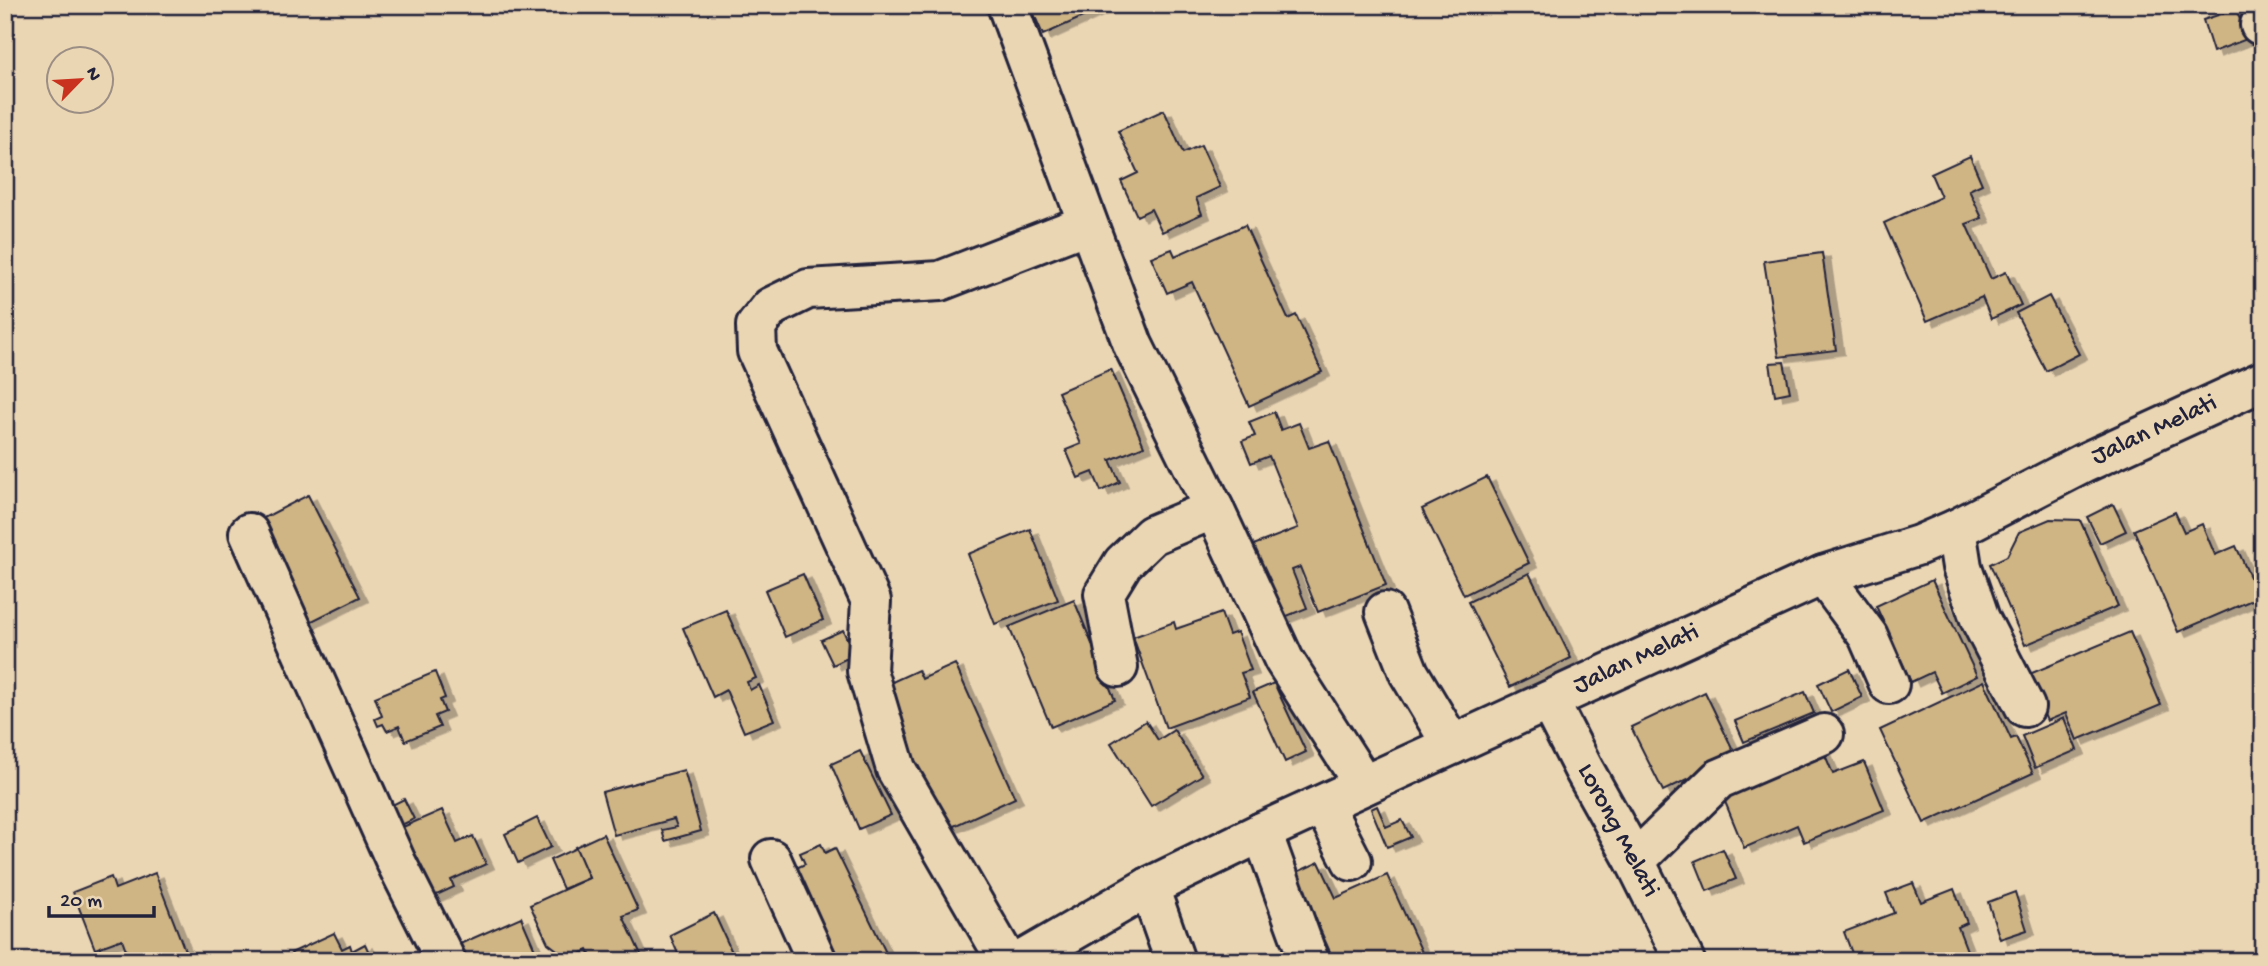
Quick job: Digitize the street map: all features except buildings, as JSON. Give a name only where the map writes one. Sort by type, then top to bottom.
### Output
[{"type":"street","points":[[1007,5],[1133,345],[1214,509],[1284,660],[1364,785]]},
{"type":"street","points":[[1007,961],[896,769],[867,671],[871,601],[757,351],[756,326],[771,307],[808,289],[940,281],[1087,224]]},
{"type":"street","name":"Jalan Melati","points":[[1021,961],[1149,887],[1262,832],[1823,575],[1919,545],[1956,529],[2082,464],[2263,381]]},
{"type":"street","points":[[1118,667],[1104,594],[1123,563],[1153,535],[1214,509]]},
{"type":"street","points":[[1956,529],[1962,567],[1980,619],[2025,707]]},
{"type":"street","points":[[249,533],[396,862],[446,961]]},
{"type":"street","points":[[1823,575],[1868,636],[1889,684]]},
{"type":"street","points":[[1385,612],[1409,673],[1452,745]]},
{"type":"street","name":"Lorong Melati","points":[[1549,701],[1685,961]]},
{"type":"street","points":[[1635,861],[1719,779],[1824,734]]},
{"type":"street","points":[[1324,805],[1352,861]]},
{"type":"street","points":[[1262,832],[1309,961]]},
{"type":"street","points":[[771,859],[817,961]]},
{"type":"street","points":[[1149,887],[1175,961]]}]
